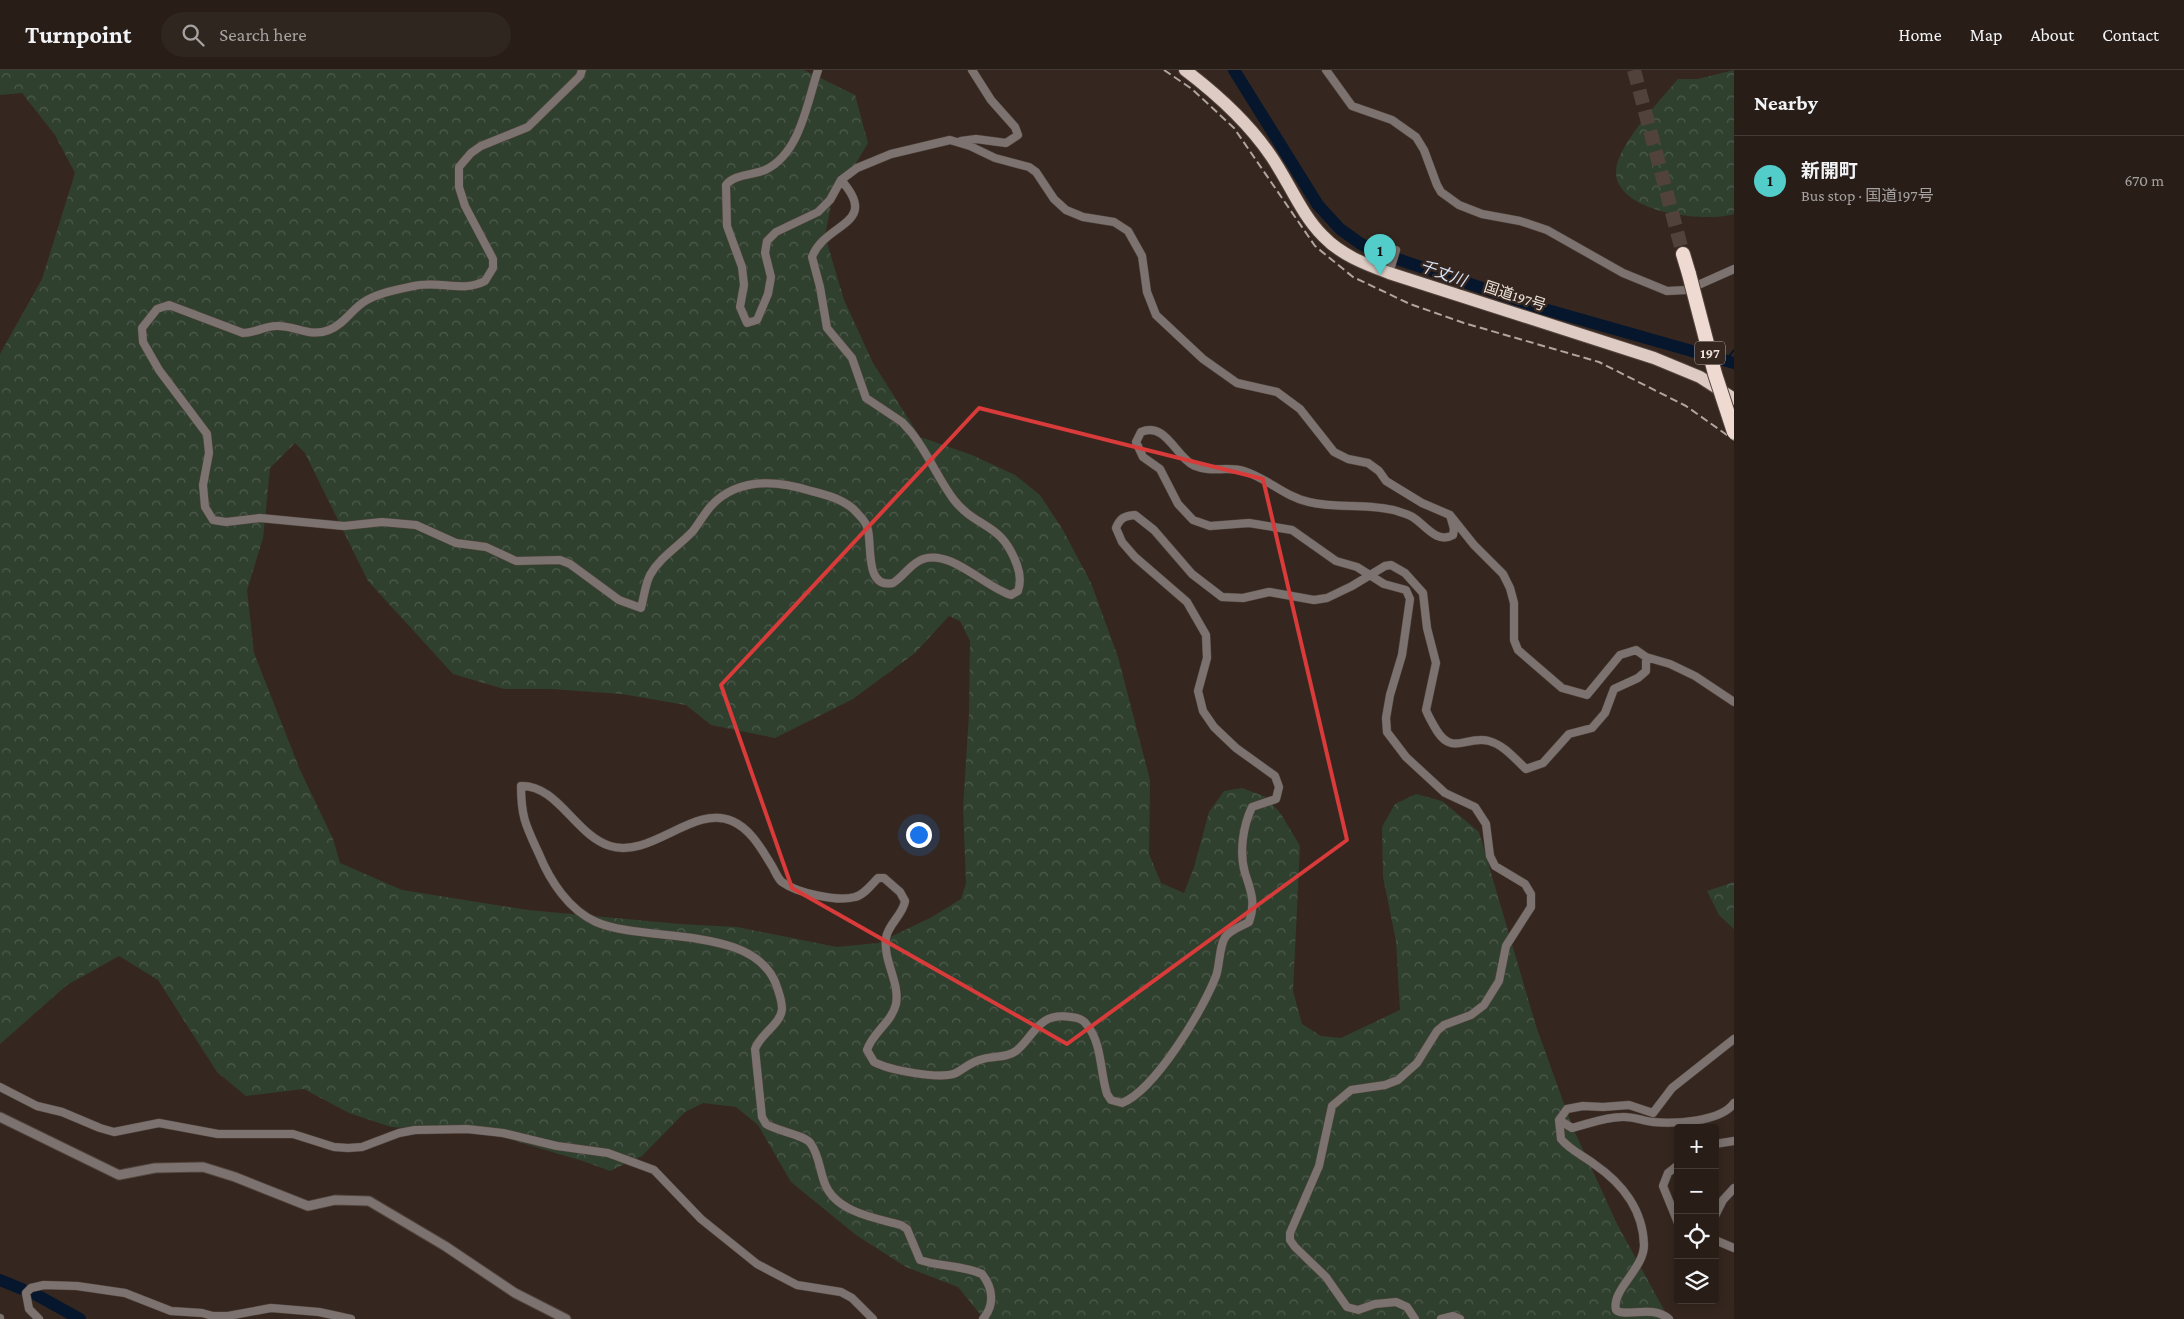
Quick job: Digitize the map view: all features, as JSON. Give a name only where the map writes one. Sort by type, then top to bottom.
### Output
[{"type":"highway","name":"国道197号","points":[[1185,70],[1230,107],[1254,134],[1271,156],[1309,219],[1323,236],[1339,250],[1363,263],[1390,270],[1654,358],[1700,378],[1734,399]]},
{"type":"highway","name":"197","points":[[1683,254],[1715,374],[1734,432]]},
{"type":"street","points":[[582,70],[580,76],[528,127],[481,146],[471,153],[460,167],[459,187],[466,206],[493,259],[493,268],[485,281],[466,288],[430,284],[416,285],[377,296],[366,301],[342,324],[320,333],[275,325],[252,333],[243,333],[169,305],[157,310],[146,322],[142,328],[143,342],[159,370],[209,440],[203,485],[205,507],[213,520],[226,522],[260,518],[344,526],[382,522],[416,525],[456,543],[486,547],[516,561],[560,560],[570,564],[619,600],[641,608],[651,573],[665,556],[694,530],[710,507],[734,490],[763,483],[799,488],[830,496],[858,513],[868,529],[872,567],[875,578],[881,582],[893,583],[922,559],[935,558],[965,569],[999,592],[1011,595],[1018,591],[1020,580],[1011,549],[1003,537],[956,503],[911,432],[902,422],[866,398],[852,358],[827,328],[812,257],[822,241],[844,226],[853,215],[856,202],[853,194],[841,180]]},
{"type":"street","points":[[818,70],[803,116],[786,155],[778,164],[764,171],[733,179],[726,185],[728,232],[742,267],[744,286],[740,308],[747,323],[757,320],[768,294],[771,277],[765,253],[767,241],[776,232],[818,212],[830,200],[841,180],[857,168],[892,154],[941,141],[959,142],[976,139],[1006,143],[1018,135],[1015,127],[991,100],[972,70]]},
{"type":"street","points":[[1326,70],[1352,106],[1392,120],[1416,137],[1424,150],[1441,192],[1459,205],[1482,214],[1520,220],[1547,230],[1624,273],[1667,291],[1687,290],[1734,268]]},
{"type":"street","points":[[959,142],[995,158],[1029,167],[1043,181],[1059,205],[1073,214],[1106,219],[1122,226],[1133,238],[1142,256],[1147,292],[1156,315],[1179,339],[1237,383],[1277,392],[1300,409],[1334,452],[1348,459],[1368,463],[1386,481],[1422,504],[1450,516],[1502,574],[1510,588],[1514,603],[1514,640],[1518,650],[1562,688],[1587,695],[1620,656],[1636,650],[1646,657],[1670,664],[1696,676],[1734,702]]},
{"type":"street","points":[[1390,270],[1396,250]]},
{"type":"street","points":[[1415,1319],[1407,1307],[1396,1302],[1386,1301],[1358,1310],[1347,1307],[1326,1277],[1295,1247],[1290,1240],[1290,1233],[1319,1166],[1332,1106],[1351,1090],[1385,1086],[1398,1080],[1417,1063],[1437,1031],[1444,1024],[1471,1015],[1484,1005],[1499,981],[1506,946],[1531,907],[1532,900],[1525,884],[1495,866],[1490,856],[1486,824],[1475,806],[1450,796],[1435,785],[1406,757],[1387,732],[1386,718],[1390,694],[1402,655],[1410,599],[1406,590],[1384,584],[1357,567],[1336,561],[1292,530],[1250,523],[1210,526],[1193,520],[1178,504],[1160,469],[1139,452],[1136,442],[1138,437],[1147,430],[1153,430],[1166,437],[1182,456],[1195,466],[1243,471],[1286,494],[1309,502],[1372,507],[1400,512],[1414,518],[1428,530],[1443,537],[1453,535],[1454,529],[1450,516]]},
{"type":"street","points":[[983,1319],[992,1302],[992,1297],[982,1274],[972,1269],[932,1264],[920,1260],[908,1229],[845,1206],[832,1196],[826,1186],[814,1150],[808,1140],[788,1135],[766,1124],[762,1117],[755,1049],[758,1041],[778,1018],[782,1010],[776,982],[769,971],[758,959],[733,948],[700,939],[616,928],[585,916],[558,889],[542,861],[522,817],[521,786],[541,790],[592,837],[611,846],[636,847],[708,819],[723,817],[735,822],[746,830],[781,882],[800,890],[826,898],[856,897],[878,878],[884,878],[900,892],[905,901],[904,910],[886,937],[886,955],[895,991],[896,1004],[892,1014],[870,1043],[868,1050],[874,1062],[898,1071],[946,1075],[955,1073],[974,1062],[1008,1055],[1016,1051],[1040,1023],[1051,1018],[1066,1016],[1079,1018],[1092,1030],[1106,1094],[1111,1100],[1122,1103],[1138,1092],[1174,1052],[1216,976],[1225,937],[1249,922],[1254,909],[1252,891],[1245,871],[1243,856],[1246,819],[1252,807],[1276,799],[1279,787],[1275,776],[1236,748],[1214,727],[1203,712],[1198,691],[1207,658],[1206,635],[1187,602],[1134,557],[1122,542],[1116,528],[1119,521],[1126,516],[1135,515],[1160,537],[1192,574],[1222,596],[1243,598],[1269,592],[1314,600],[1336,595],[1370,576],[1379,568],[1391,565],[1405,573],[1423,593],[1427,628],[1436,663],[1426,710],[1444,740],[1451,744],[1484,740],[1492,742],[1502,746],[1526,769],[1543,763],[1569,734],[1592,728],[1605,713],[1614,690],[1638,678],[1646,671],[1646,657]]},
{"type":"street","points":[[1669,1319],[1658,1312],[1640,1311],[1623,1313],[1616,1310],[1617,1297],[1642,1258],[1643,1232],[1639,1217],[1622,1187],[1561,1139],[1559,1120],[1567,1109],[1583,1106],[1603,1107],[1629,1104],[1653,1113],[1672,1088],[1734,1039]]},
{"type":"street","points":[[0,1087],[37,1106],[62,1112],[114,1132],[160,1123],[218,1134],[293,1134],[334,1147],[348,1148],[362,1147],[399,1133],[415,1130],[466,1129],[503,1133],[557,1146],[608,1154],[654,1170],[701,1219],[757,1264],[797,1285],[841,1292],[852,1298],[873,1319]]},
{"type":"street","points":[[1559,1120],[1572,1128],[1619,1117],[1653,1122],[1682,1121],[1719,1115],[1726,1112],[1734,1103]]},
{"type":"street","points":[[0,1117],[119,1175],[155,1168],[203,1167],[235,1177],[308,1206],[335,1200],[369,1201],[445,1246],[515,1293],[566,1319]]},
{"type":"street","points":[[1719,1143],[1734,1141]]},
{"type":"street","points":[[1674,1168],[1668,1173],[1662,1186],[1674,1214]]},
{"type":"street","points":[[1716,1214],[1723,1200],[1734,1188]]},
{"type":"street","points":[[1719,1242],[1734,1248]]},
{"type":"street","points":[[39,1319],[30,1309],[26,1294],[32,1288],[54,1284],[125,1293],[171,1311],[202,1313],[213,1316],[228,1316],[271,1308],[319,1312],[351,1319]]},
{"type":"street","points":[[1441,1319],[1453,1316],[1460,1319]]},
{"type":"highlighted area","points":[[979,408],[1263,479],[1347,840],[1067,1044],[792,888],[721,685]]},
{"type":"green space","points":[[0,70],[804,70],[855,95],[868,143],[831,205],[825,236],[844,300],[873,363],[920,437],[972,455],[1015,475],[1040,495],[1063,530],[1091,583],[1118,657],[1150,780],[1149,854],[1161,883],[1184,893],[1194,867],[1209,812],[1224,791],[1242,788],[1266,797],[1281,814],[1300,846],[1293,991],[1302,1024],[1321,1036],[1341,1038],[1400,1010],[1396,941],[1383,877],[1382,827],[1395,804],[1416,794],[1442,801],[1479,832],[1536,1026],[1572,1126],[1617,1224],[1669,1319],[984,1319],[958,1287],[906,1267],[856,1235],[791,1182],[758,1125],[736,1107],[703,1103],[685,1112],[642,1156],[610,1171],[583,1161],[488,1133],[391,1127],[349,1113],[304,1089],[246,1096],[217,1072],[158,980],[119,956],[67,985],[0,1044],[0,354],[42,279],[75,173],[55,135],[22,93],[0,95]],"holes":[[[295,443],[305,453],[368,581],[453,674],[504,689],[551,689],[622,694],[686,705],[711,725],[775,738],[853,699],[915,653],[949,616],[960,621],[970,641],[969,714],[963,808],[966,883],[961,899],[932,917],[878,943],[837,947],[737,927],[680,924],[528,910],[402,890],[340,863],[333,839],[300,770],[254,653],[247,590],[263,538],[270,468]]]},
{"type":"green space","points":[[1734,70],[1734,214],[1719,217],[1678,215],[1656,210],[1637,202],[1623,191],[1616,176],[1619,158],[1638,127],[1678,79],[1698,79]]},
{"type":"green space","points":[[1734,882],[1734,929],[1719,915],[1707,891]]},
{"type":"waterway","name":"千丈川","points":[[1234,70],[1318,205],[1340,229],[1361,244],[1383,254],[1537,307],[1734,363]]},
{"type":"waterway","points":[[1727,359],[1734,350]]},
{"type":"waterway","points":[[0,1280],[22,1289]]},
{"type":"waterway","points":[[33,1293],[80,1319]]},
{"type":"tunnel","points":[[1634,70],[1683,254]]},
{"type":"railway","points":[[1164,70],[1192,89],[1234,128],[1315,246],[1353,277],[1410,304],[1464,323],[1599,362],[1686,406],[1734,440]]},
{"type":"place","name":"新開町","points":[[1380,275]]}]
